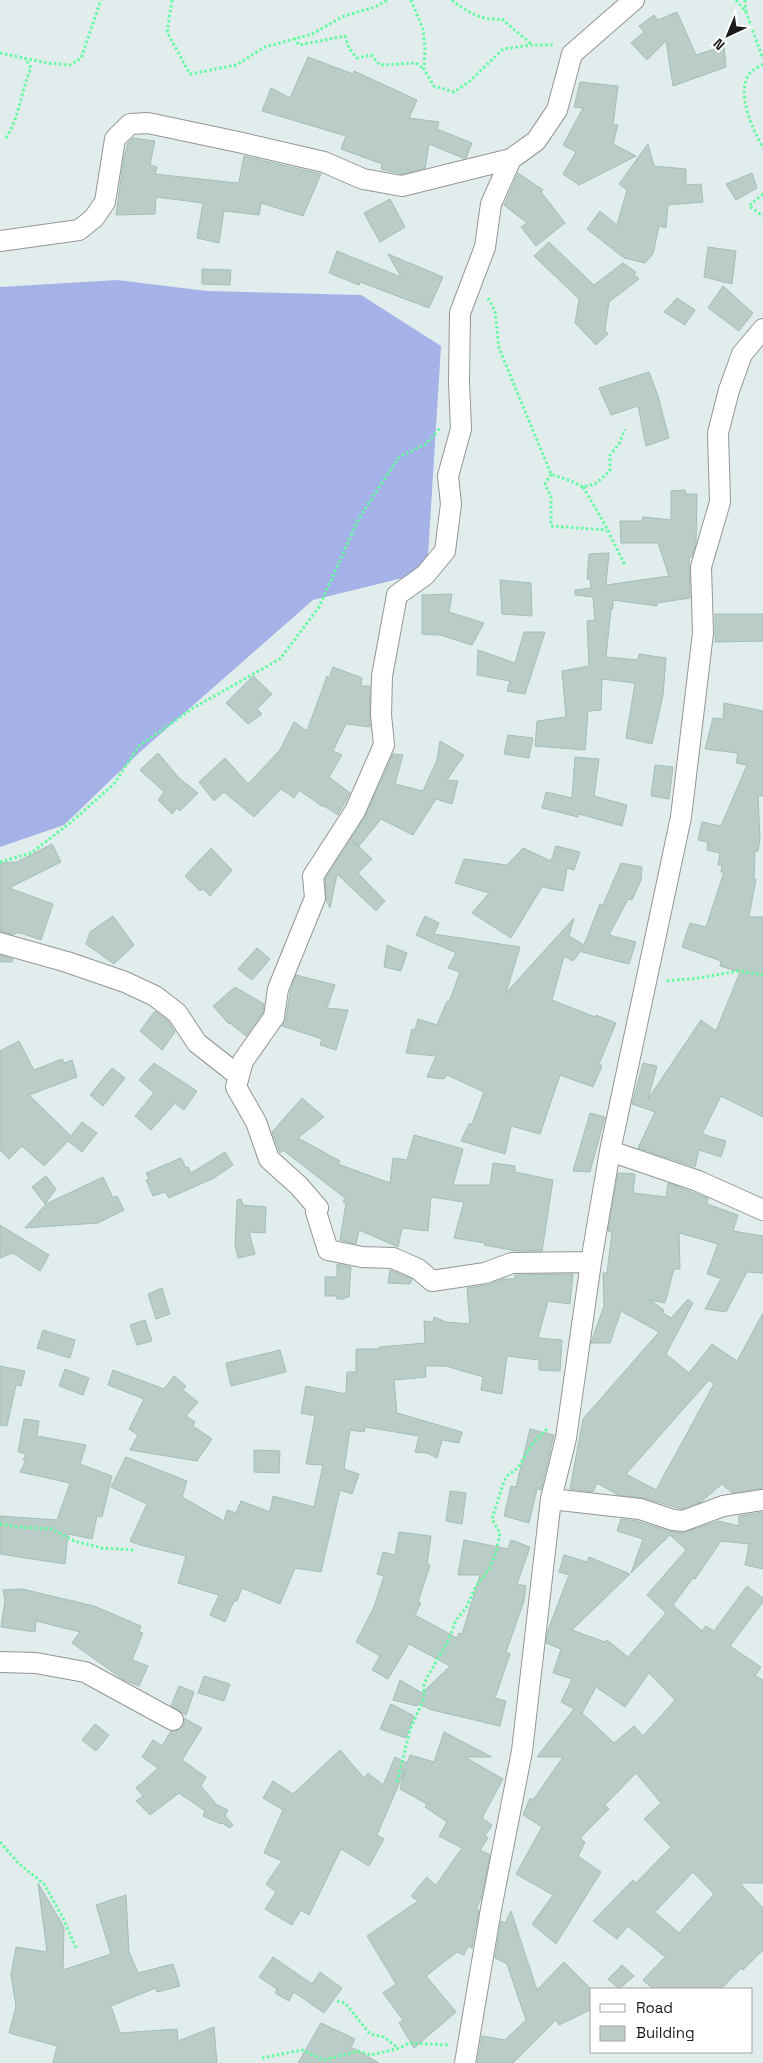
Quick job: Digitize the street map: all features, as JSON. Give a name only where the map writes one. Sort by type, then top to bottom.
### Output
[{"type":"street","points":[[0,241],[79,230],[94,218],[105,202],[115,138],[130,124],[148,123],[238,142],[324,162],[362,179],[402,186],[510,158],[536,141],[557,110],[572,54],[634,0]]},
{"type":"street","points":[[510,158],[491,204],[485,246],[460,313],[461,429],[448,476],[451,504],[445,551],[425,575],[397,595],[382,676],[381,715],[384,745],[355,810],[313,876],[315,898],[278,989],[274,1017],[243,1061],[236,1087],[256,1122],[269,1159],[299,1186],[318,1208],[316,1212],[328,1250],[362,1257],[393,1258],[418,1269],[432,1281],[485,1273],[512,1263],[591,1262]]},
{"type":"street","points":[[465,2063],[491,1908],[522,1751],[551,1499],[566,1438],[591,1262],[610,1151],[681,817],[703,633],[701,567],[720,502],[718,432],[729,390],[742,354],[763,329]]},
{"type":"street","points":[[0,943],[75,964],[155,996],[177,1013],[197,1043],[239,1076]]},
{"type":"street","points":[[610,1151],[698,1182],[763,1210]]},
{"type":"street","points":[[551,1499],[640,1509],[673,1520],[683,1521],[722,1506],[763,1500]]},
{"type":"street","points":[[0,1662],[36,1663],[84,1672],[173,1720]]},
{"type":"path","points":[[0,53],[47,64],[70,65],[81,58],[101,0]]},
{"type":"path","points":[[172,0],[167,32],[190,74],[236,65],[265,46],[312,34],[344,16],[375,8],[388,0]]},
{"type":"path","points":[[411,0],[423,29],[424,69]]},
{"type":"path","points":[[452,0],[465,12],[479,15],[490,21],[502,19],[532,45]]},
{"type":"path","points":[[736,0],[746,12]]},
{"type":"path","points":[[745,0],[746,12],[763,59]]},
{"type":"path","points":[[294,38],[299,45],[345,36],[348,48],[357,58],[371,55],[380,65],[416,63],[424,69],[434,86],[454,92],[470,81],[503,49],[532,45],[572,46],[577,50]]},
{"type":"path","points":[[6,138],[21,105],[23,86],[31,68],[25,58]]},
{"type":"path","points":[[763,64],[751,72],[745,82],[746,106],[752,129],[763,148]]},
{"type":"path","points":[[763,194],[749,206],[763,216]]},
{"type":"path","points":[[479,264],[486,294],[495,311],[499,348],[551,474],[571,481],[583,488],[625,565]]},
{"type":"path","points":[[0,862],[31,852],[70,823],[114,784],[139,746],[193,708],[280,659],[319,607],[359,518],[399,457],[426,444],[460,405]]},
{"type":"path","points":[[583,488],[595,484],[610,471],[610,455],[619,444],[625,429]]},
{"type":"path","points":[[551,474],[545,484],[551,497],[551,526],[607,530]]},
{"type":"path","points":[[646,981],[690,979],[738,971],[763,976]]},
{"type":"path","points":[[397,1782],[410,1730],[424,1698],[424,1685],[449,1639],[456,1620],[466,1608],[476,1586],[489,1569],[496,1553],[500,1533],[492,1518],[504,1481],[507,1476],[518,1468],[533,1443],[550,1426]]},
{"type":"path","points":[[0,1524],[52,1529],[74,1542],[102,1548],[135,1550]]},
{"type":"path","points":[[0,1842],[18,1864],[44,1884],[63,1918],[76,1948]]},
{"type":"path","points":[[336,2001],[345,2003],[370,2034],[384,2038],[398,2048]]},
{"type":"path","points":[[262,2058],[302,2050],[324,2060],[358,2052],[371,2055],[409,2043],[444,2046],[468,2043]]},
{"type":"shaded area","points":[[117,280],[207,291],[361,295],[441,346],[427,572],[313,600],[140,752],[64,825],[0,847],[0,287]]},
{"type":"building","points":[[677,12],[696,55],[724,46],[726,67],[673,86],[666,41],[647,60],[631,43],[644,32],[639,26],[654,15],[658,20]]},
{"type":"building","points":[[308,57],[353,74],[354,71],[417,100],[409,118],[439,122],[437,129],[472,143],[466,158],[429,144],[425,168],[402,174],[381,169],[382,164],[341,149],[346,136],[262,111],[271,88],[290,98]]},
{"type":"building","points":[[580,82],[618,86],[613,125],[618,125],[613,144],[636,156],[579,185],[563,174],[576,152],[563,145],[583,108],[574,107]]},
{"type":"building","points":[[133,138],[155,141],[150,165],[157,167],[155,174],[237,183],[239,182],[244,156],[321,174],[303,216],[261,203],[259,215],[224,211],[219,243],[197,238],[203,203],[156,197],[155,214],[116,215],[124,157],[128,143]]},
{"type":"building","points":[[648,144],[654,166],[686,169],[686,185],[701,184],[703,202],[668,205],[666,228],[659,226],[653,254],[645,263],[624,258],[587,229],[600,211],[617,225],[627,190],[619,184]]},
{"type":"building","points":[[518,173],[543,190],[541,192],[565,223],[536,246],[521,227],[527,223],[504,205]]},
{"type":"building","points":[[752,173],[757,188],[736,200],[726,184]]},
{"type":"building","points":[[390,199],[405,227],[380,242],[364,213]]},
{"type":"building","points":[[549,242],[594,285],[623,263],[636,272],[634,274],[639,279],[609,302],[605,330],[608,334],[596,345],[575,323],[579,299],[534,256]]},
{"type":"building","points":[[708,247],[736,251],[732,284],[704,277]]},
{"type":"building","points":[[337,251],[401,277],[388,254],[443,277],[429,308],[360,282],[359,285],[329,273]]},
{"type":"building","points":[[202,269],[231,270],[230,285],[202,284]]},
{"type":"building","points":[[723,286],[753,313],[739,331],[708,308]]},
{"type":"building","points":[[677,298],[695,310],[685,325],[664,312]]},
{"type":"building","points":[[649,372],[658,396],[669,438],[646,446],[638,406],[611,415],[599,388]]},
{"type":"building","points":[[685,490],[686,494],[697,494],[696,543],[692,557],[689,557],[690,598],[657,603],[657,606],[613,600],[613,609],[611,609],[606,657],[638,660],[639,654],[666,658],[663,695],[652,744],[626,738],[635,683],[602,679],[601,710],[588,711],[585,750],[535,746],[537,721],[566,717],[562,671],[589,666],[587,621],[595,620],[593,597],[575,595],[575,590],[591,588],[590,579],[587,579],[589,554],[609,553],[606,585],[669,576],[658,543],[621,543],[620,521],[642,521],[643,517],[671,520],[671,491]]},
{"type":"building","points":[[500,580],[531,583],[532,616],[502,614]]},
{"type":"building","points":[[452,594],[449,612],[484,623],[472,645],[440,635],[422,634],[422,595]]},
{"type":"building","points":[[715,614],[763,614],[763,641],[715,642]]},
{"type":"building","points":[[524,632],[545,632],[525,694],[507,691],[510,681],[477,675],[478,650],[515,663]]},
{"type":"building","points":[[333,667],[362,678],[361,686],[370,686],[370,727],[346,724],[333,751],[342,755],[329,777],[350,793],[338,815],[299,790],[294,798],[281,789],[254,817],[224,792],[214,801],[199,782],[225,758],[248,784],[280,750],[294,722],[307,731],[327,676],[329,678]]},
{"type":"building","points":[[253,676],[272,694],[257,709],[262,714],[248,724],[226,703]]},
{"type":"building","points":[[724,703],[763,711],[763,796],[758,796],[760,839],[758,851],[755,851],[754,879],[756,879],[749,917],[763,917],[763,1117],[721,1096],[702,1134],[726,1141],[721,1157],[699,1150],[695,1167],[638,1148],[655,1112],[632,1104],[643,1063],[657,1066],[648,1099],[701,1020],[716,1031],[740,972],[720,966],[721,961],[682,947],[690,923],[706,927],[724,872],[721,872],[722,865],[718,865],[720,853],[707,850],[708,842],[698,840],[702,822],[721,826],[747,765],[736,763],[738,753],[705,749],[713,718],[723,719]]},
{"type":"building","points":[[508,735],[533,738],[529,758],[504,754]]},
{"type":"building","points":[[440,741],[464,755],[447,780],[458,781],[452,804],[436,799],[413,835],[381,819],[359,846],[353,841],[372,859],[358,873],[385,901],[376,911],[337,874],[330,908],[326,900],[325,879],[365,817],[393,754],[403,755],[395,784],[423,791],[437,760]]},
{"type":"building","points":[[158,753],[179,778],[198,793],[180,811],[177,808],[172,814],[158,800],[164,792],[140,770]]},
{"type":"building","points":[[575,757],[599,759],[594,796],[627,805],[622,826],[579,814],[578,817],[542,808],[546,792],[572,798]]},
{"type":"building","points":[[655,765],[673,767],[669,799],[651,796]]},
{"type":"building","points":[[52,844],[61,862],[9,888],[53,904],[41,940],[21,933],[15,933],[14,935],[0,931],[0,863],[17,862]]},
{"type":"building","points":[[556,846],[580,852],[574,870],[567,868],[563,891],[542,887],[511,938],[472,913],[489,893],[455,883],[464,859],[507,865],[523,848],[551,861]]},
{"type":"building","points":[[211,848],[232,870],[210,896],[203,889],[200,891],[185,876]]},
{"type":"building","points":[[621,863],[642,867],[641,880],[632,900],[628,899],[609,935],[636,942],[629,964],[582,952],[583,948],[573,961],[564,956],[552,1000],[616,1023],[599,1064],[602,1066],[593,1087],[560,1075],[540,1134],[511,1126],[505,1154],[461,1141],[469,1124],[472,1124],[484,1092],[447,1075],[444,1079],[427,1077],[436,1056],[406,1053],[412,1029],[415,1030],[418,1019],[437,1025],[447,1001],[449,1002],[460,972],[448,968],[456,953],[416,935],[425,916],[439,923],[434,934],[520,947],[506,993],[574,918],[569,936],[584,945],[600,904],[603,905]]},
{"type":"building","points":[[113,916],[134,945],[114,964],[86,944],[90,932]]},
{"type":"building","points":[[387,945],[407,953],[401,971],[384,967]]},
{"type":"building","points":[[257,948],[270,959],[252,980],[238,969]]},
{"type":"building","points":[[0,955],[13,959],[12,962],[0,962]]},
{"type":"building","points":[[296,975],[335,985],[327,1008],[348,1010],[336,1050],[320,1045],[322,1039],[282,1026],[286,1019],[290,992]]},
{"type":"building","points":[[235,987],[264,1004],[263,1012],[246,1036],[229,1024],[213,1006]]},
{"type":"building","points":[[155,1011],[168,1021],[175,1032],[162,1050],[140,1031]]},
{"type":"building","points":[[19,1041],[34,1070],[62,1059],[64,1063],[72,1060],[77,1077],[29,1095],[71,1136],[82,1122],[97,1133],[82,1152],[68,1141],[44,1166],[22,1146],[9,1159],[0,1150],[0,1051]]},
{"type":"building","points":[[154,1063],[197,1091],[184,1110],[175,1103],[151,1130],[135,1116],[154,1093],[139,1080]]},
{"type":"building","points":[[112,1068],[125,1078],[103,1106],[90,1095]]},
{"type":"building","points":[[302,1098],[324,1117],[298,1138],[340,1161],[338,1164],[390,1183],[393,1158],[407,1160],[414,1135],[463,1149],[453,1185],[490,1185],[493,1163],[515,1166],[515,1172],[553,1180],[542,1251],[516,1251],[454,1238],[464,1202],[431,1197],[428,1231],[402,1228],[398,1247],[359,1230],[356,1244],[340,1240],[346,1203],[343,1202],[345,1198],[283,1150],[280,1153],[272,1132]]},
{"type":"building","points":[[590,1113],[605,1117],[590,1172],[573,1171]]},
{"type":"building","points":[[225,1152],[233,1165],[214,1178],[169,1198],[165,1192],[153,1196],[146,1180],[149,1179],[146,1173],[181,1158],[191,1173]]},
{"type":"building","points":[[618,1173],[635,1174],[633,1193],[666,1197],[668,1183],[708,1198],[707,1204],[738,1215],[733,1231],[763,1236],[763,1273],[747,1272],[726,1312],[705,1309],[721,1279],[707,1274],[718,1244],[679,1233],[680,1269],[674,1269],[665,1303],[650,1300],[664,1310],[663,1313],[671,1318],[688,1299],[693,1303],[666,1354],[689,1373],[712,1344],[737,1361],[763,1313],[763,1488],[732,1493],[722,1484],[701,1502],[681,1509],[644,1498],[618,1495],[597,1483],[593,1492],[570,1489],[583,1419],[659,1332],[621,1311],[610,1343],[591,1343],[604,1306],[603,1273],[607,1273],[612,1232],[608,1231]],"holes":[[[709,1380],[714,1384],[656,1490],[626,1474]]]},
{"type":"building","points":[[46,1176],[56,1189],[45,1204],[32,1187]]},
{"type":"building","points":[[103,1177],[113,1198],[117,1196],[124,1210],[98,1223],[25,1228],[46,1204]]},
{"type":"building","points":[[241,1199],[243,1205],[266,1207],[265,1233],[249,1232],[255,1254],[238,1258],[235,1245],[237,1200]]},
{"type":"building","points":[[0,1225],[49,1255],[40,1271],[13,1253],[0,1258]]},
{"type":"building","points":[[337,1264],[351,1267],[349,1297],[344,1299],[337,1299],[337,1296],[325,1296],[325,1277],[337,1277]]},
{"type":"building","points":[[390,1270],[412,1279],[410,1284],[388,1283]]},
{"type":"building","points":[[573,1274],[570,1304],[548,1301],[538,1338],[562,1340],[560,1371],[539,1370],[539,1360],[507,1356],[502,1394],[481,1390],[483,1377],[446,1366],[425,1366],[426,1377],[394,1380],[397,1413],[462,1432],[459,1443],[442,1440],[437,1458],[427,1453],[415,1452],[419,1436],[365,1427],[364,1432],[350,1430],[344,1469],[359,1474],[352,1494],[340,1490],[321,1572],[295,1568],[280,1604],[242,1588],[225,1622],[210,1615],[219,1595],[178,1583],[186,1556],[130,1541],[147,1504],[111,1487],[126,1457],[187,1481],[182,1497],[224,1521],[227,1510],[236,1513],[241,1501],[270,1512],[273,1496],[314,1507],[323,1465],[306,1464],[315,1416],[301,1413],[306,1386],[346,1394],[347,1372],[356,1372],[356,1349],[379,1349],[379,1347],[425,1343],[424,1321],[433,1322],[434,1317],[446,1322],[470,1324],[467,1288],[487,1285],[503,1279],[515,1279],[515,1275]]},
{"type":"building","points":[[162,1288],[170,1314],[156,1319],[148,1294]]},
{"type":"building","points":[[145,1320],[152,1341],[137,1345],[130,1325]]},
{"type":"building","points":[[43,1330],[75,1340],[70,1358],[37,1348]]},
{"type":"building","points":[[280,1350],[286,1372],[231,1386],[226,1363]]},
{"type":"building","points":[[0,1366],[25,1371],[21,1386],[16,1385],[7,1426],[0,1425]]},
{"type":"building","points":[[65,1369],[89,1378],[83,1395],[59,1386]]},
{"type":"building","points":[[113,1370],[164,1389],[174,1376],[186,1386],[183,1390],[198,1402],[186,1416],[195,1422],[193,1426],[212,1439],[197,1461],[130,1450],[138,1435],[129,1429],[144,1399],[108,1385]]},
{"type":"building","points":[[24,1419],[39,1421],[37,1436],[86,1445],[80,1464],[112,1476],[102,1517],[97,1516],[92,1539],[68,1534],[65,1564],[0,1554],[0,1516],[57,1520],[70,1483],[20,1472],[26,1460],[23,1460],[26,1454],[18,1452]]},
{"type":"building","points":[[530,1429],[554,1435],[541,1490],[537,1489],[529,1523],[504,1516],[511,1486],[516,1487]]},
{"type":"building","points":[[254,1450],[280,1451],[279,1473],[254,1472]]},
{"type":"building","points":[[450,1491],[466,1493],[462,1524],[446,1521]]},
{"type":"building","points":[[763,1512],[763,1569],[745,1565],[749,1544],[721,1541],[695,1579],[693,1578],[673,1605],[702,1631],[706,1626],[714,1631],[747,1586],[763,1598],[763,1602],[730,1646],[761,1667],[755,1676],[763,1680],[763,1883],[740,1883],[763,1908],[763,1950],[743,1970],[741,1968],[722,1988],[652,1988],[643,1980],[665,1957],[628,1926],[617,1939],[593,1921],[633,1880],[636,1883],[671,1847],[644,1819],[661,1803],[636,1773],[605,1805],[609,1809],[580,1838],[585,1842],[578,1856],[601,1872],[556,1944],[532,1924],[553,1895],[516,1874],[542,1827],[523,1815],[530,1798],[533,1800],[563,1757],[537,1757],[574,1709],[561,1702],[572,1679],[553,1673],[561,1649],[546,1643],[548,1630],[569,1575],[559,1572],[564,1555],[587,1562],[589,1557],[630,1574],[572,1630],[605,1642],[607,1640],[628,1657],[666,1613],[647,1595],[686,1550],[670,1535],[631,1573],[643,1539],[617,1531],[621,1519],[637,1521],[682,1533],[718,1521],[739,1526],[739,1516]],"holes":[[[649,1673],[675,1700],[643,1736],[634,1726],[614,1743],[582,1713],[596,1687],[625,1707]],[[693,1872],[714,1894],[679,1933],[655,1912]]]},
{"type":"building","points":[[399,1532],[431,1536],[427,1565],[430,1565],[418,1602],[421,1603],[415,1615],[457,1638],[459,1633],[462,1634],[480,1575],[458,1575],[464,1540],[508,1549],[511,1540],[530,1547],[517,1584],[526,1586],[524,1601],[506,1652],[510,1654],[495,1698],[506,1701],[500,1726],[432,1710],[418,1704],[417,1706],[393,1700],[400,1680],[422,1693],[450,1666],[409,1644],[388,1679],[372,1670],[380,1656],[356,1642],[374,1607],[384,1576],[377,1574],[383,1552],[395,1555]]},
{"type":"building","points":[[22,1589],[94,1606],[141,1626],[139,1632],[143,1633],[132,1660],[148,1666],[139,1686],[124,1680],[72,1643],[80,1632],[36,1621],[35,1632],[1,1627],[5,1600],[3,1590]]},
{"type":"building","points":[[204,1676],[230,1684],[224,1701],[198,1693]]},
{"type":"building","points":[[179,1686],[194,1692],[186,1715],[171,1706]]},
{"type":"building","points":[[391,1704],[414,1716],[406,1738],[380,1729]]},
{"type":"building","points":[[184,1718],[202,1728],[182,1760],[206,1777],[201,1786],[217,1805],[228,1810],[225,1816],[233,1825],[230,1828],[203,1816],[205,1811],[179,1793],[150,1815],[136,1801],[143,1796],[136,1788],[158,1768],[142,1757],[153,1740],[162,1746],[171,1731],[180,1730],[184,1725]]},
{"type":"building","points":[[95,1724],[109,1735],[96,1751],[82,1740]]},
{"type":"building","points":[[444,1732],[492,1757],[465,1757],[503,1779],[482,1818],[492,1825],[485,1836],[488,1838],[480,1850],[490,1855],[481,1899],[476,1909],[479,1910],[472,1948],[468,1946],[464,1955],[457,1952],[426,1976],[456,2012],[414,2048],[399,2023],[403,2020],[383,1993],[396,1984],[367,1936],[418,1901],[411,1896],[427,1877],[436,1885],[462,1848],[439,1836],[447,1822],[425,1807],[427,1804],[400,1789],[405,1770],[377,1835],[384,1839],[369,1866],[341,1849],[309,1915],[301,1910],[292,1925],[265,1909],[276,1892],[266,1884],[282,1861],[264,1853],[283,1810],[263,1798],[273,1781],[293,1794],[340,1750],[364,1778],[368,1773],[383,1785],[395,1757],[407,1763],[410,1755],[434,1762]]},
{"type":"building","points":[[38,1883],[64,1927],[63,1970],[111,1954],[96,1905],[126,1895],[129,1952],[138,1973],[173,1964],[180,1986],[157,1992],[156,1988],[111,2006],[120,2033],[177,2029],[178,2041],[214,2027],[217,2063],[53,2063],[57,2046],[9,2033],[16,2006],[11,1975],[16,1947],[47,1952]]},
{"type":"building","points":[[511,1911],[537,1990],[564,1962],[590,1988],[590,2010],[559,2025],[556,2020],[513,2063],[477,2063],[482,2036],[505,2040],[526,2020],[507,1964],[495,1958],[501,1921],[505,1923]]},
{"type":"building","points":[[273,1957],[312,1984],[320,1972],[342,1988],[324,2013],[294,1992],[289,2001],[275,1993],[277,1989],[259,1977]]},
{"type":"building","points":[[622,1965],[634,1976],[620,1988],[608,1979]]},
{"type":"building","points":[[321,2023],[355,2039],[351,2047],[379,2063],[298,2063]]}]
